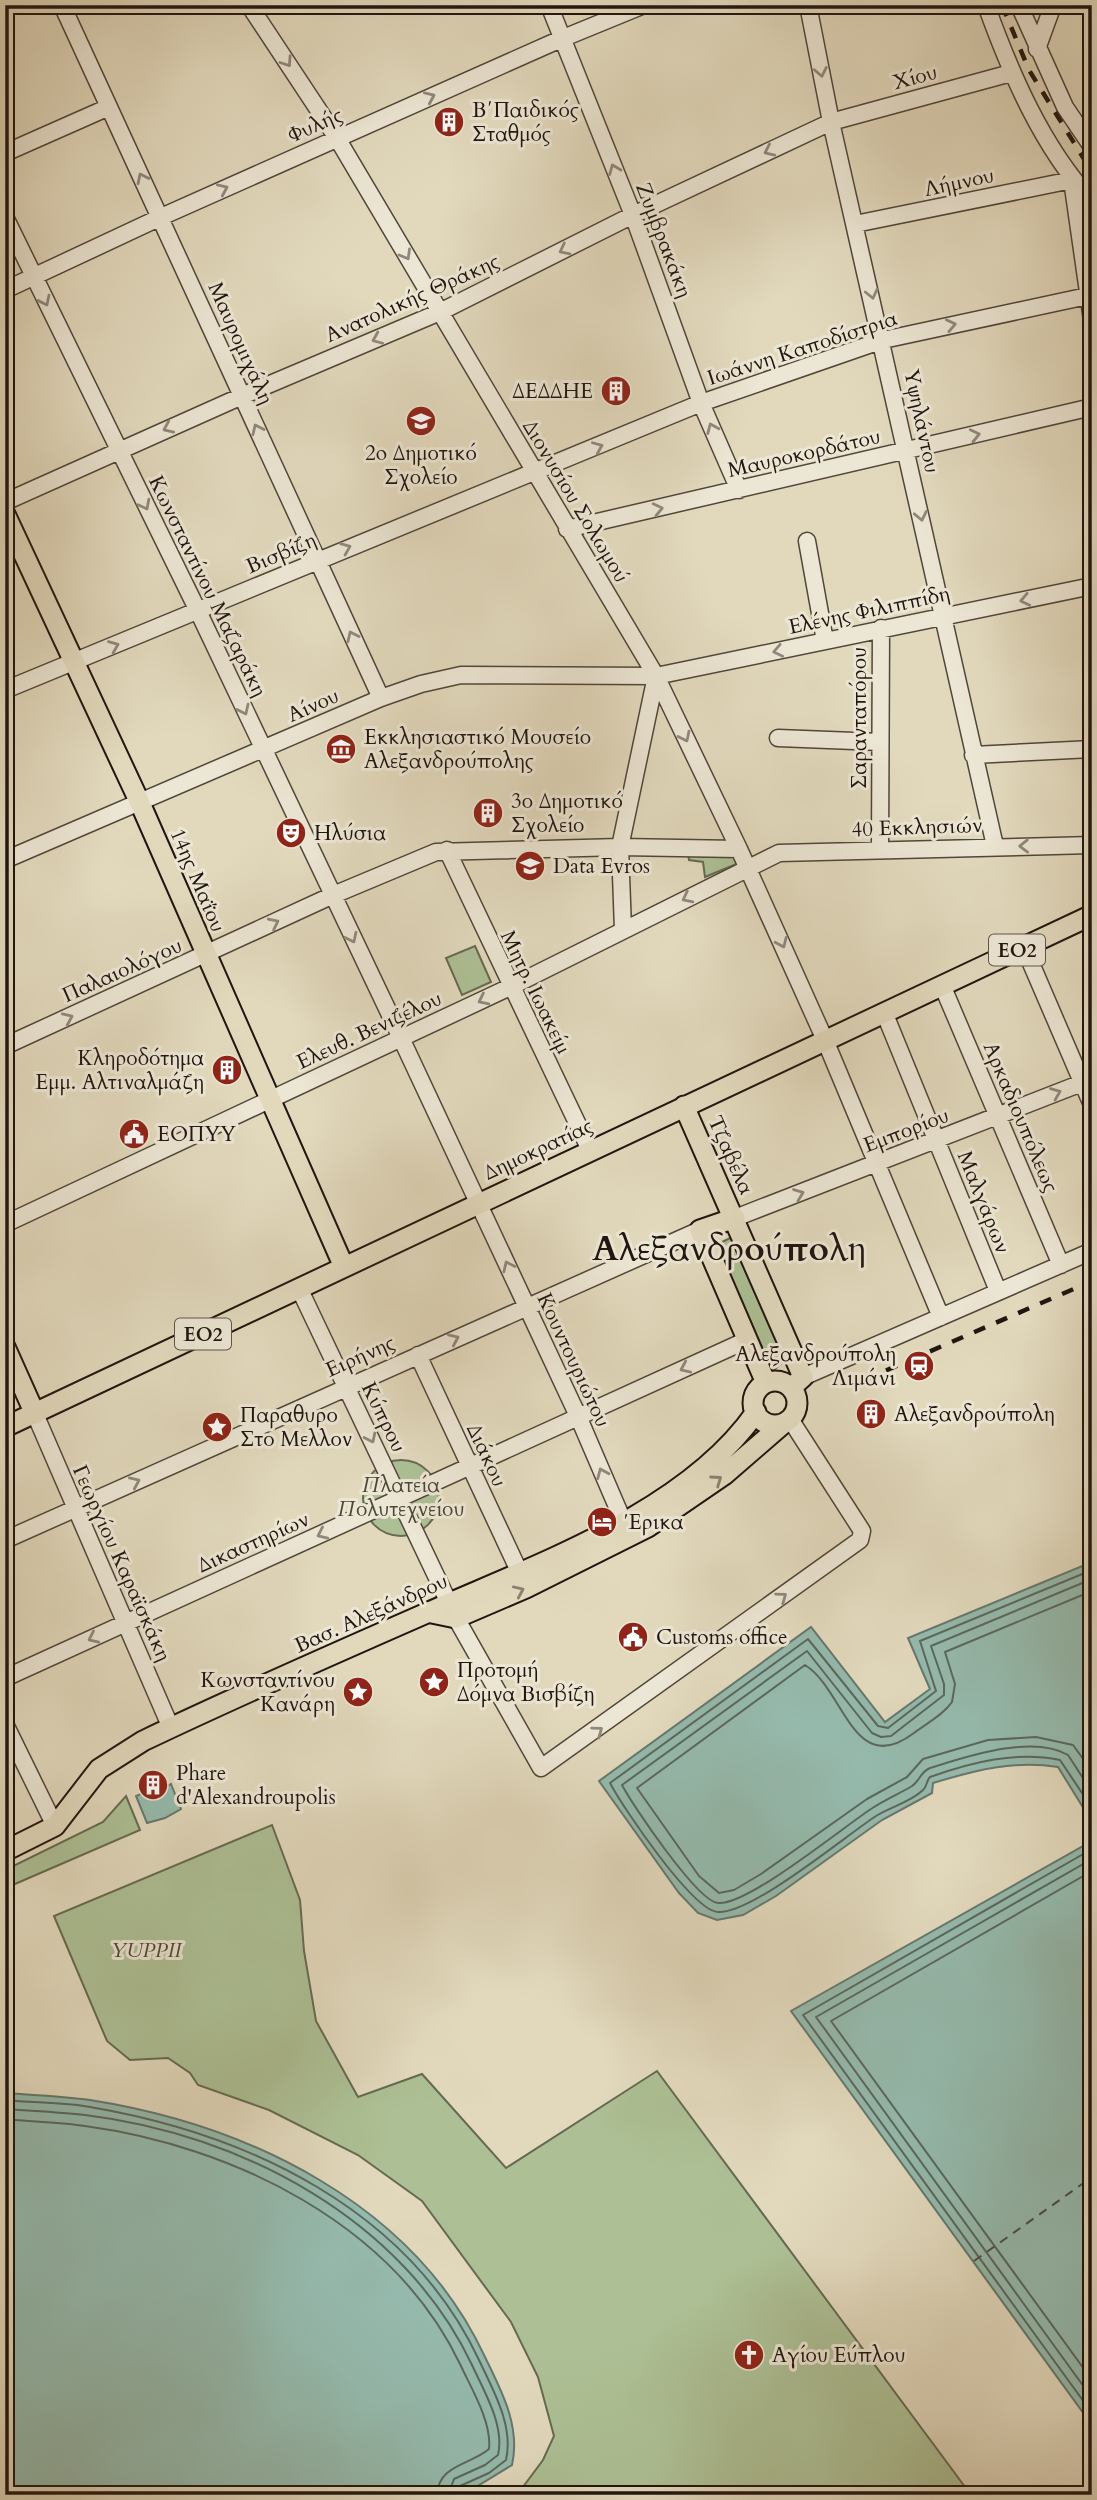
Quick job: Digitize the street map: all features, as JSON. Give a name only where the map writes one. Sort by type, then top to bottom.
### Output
[{"type":"main road","name":"14ης Μαΐου","points":[[5,514],[140,803],[344,1267]]},
{"type":"main road","name":"Δημοκρατίας","points":[[5,1427],[1092,915]]},
{"type":"main road","name":"Τζαβέλα","points":[[684,1107],[735,1218],[797,1382]]},
{"type":"main road","name":"Ειρήνης","points":[[700,1230],[735,1218]]},
{"type":"main road","points":[[700,1230],[766,1383]]},
{"type":"main road","points":[[5,1348],[35,1414]]},
{"type":"main road","points":[[797,1382],[797,1408],[787,1421],[771,1424],[756,1412],[754,1399],[766,1383],[797,1382]]},
{"type":"main road","name":"Βασ. Αλεξάνδρου","points":[[5,1851],[55,1826],[99,1769],[171,1728],[427,1612],[452,1610],[526,1588],[626,1529],[703,1470],[737,1439],[756,1412]]},
{"type":"main road","name":"Βασ. Αλεξάνδρου","points":[[452,1610],[519,1571],[626,1529],[648,1527],[724,1475],[787,1421]]},
{"type":"street","points":[[5,9],[11,5]]},
{"type":"street","name":"Μαυρομιχάλη","points":[[62,5],[381,698]]},
{"type":"street","name":"Διονυσίου Σολωμού","points":[[249,5],[337,138],[656,676],[748,868],[825,1040],[941,1317]]},
{"type":"street","name":"Ζυμβρακάκη","points":[[549,5],[633,215],[701,403],[739,490]]},
{"type":"street","name":"Φυλής","points":[[5,290],[337,138],[645,5]]},
{"type":"street","name":"Υψηλάντου","points":[[808,5],[831,122],[883,340],[995,846]]},
{"type":"street","points":[[986,5],[1011,73],[1072,180],[1092,201]]},
{"type":"street","points":[[1019,5],[1065,107],[1092,147]]},
{"type":"street","points":[[1037,49],[1054,5]]},
{"type":"street","name":"Χίου","points":[[831,122],[1011,73]]},
{"type":"street","points":[[5,153],[109,107]]},
{"type":"street","name":"Ανατολικής Θράκης","points":[[5,502],[242,396],[440,313],[633,215],[831,122]]},
{"type":"street","points":[[1072,180],[1091,295],[1092,320]]},
{"type":"street","name":"Λήμνου","points":[[855,225],[1072,180]]},
{"type":"street","name":"Κωνσταντίνου Μαζαράκη","points":[[5,217],[198,611],[478,1203]]},
{"type":"street","name":"Ιωάννη Καποδίστρια","points":[[535,474],[701,403],[883,340],[1091,295]]},
{"type":"street","name":"Μαυροκορδάτου","points":[[567,529],[1092,407]]},
{"type":"street","name":"Βισβίζη","points":[[5,690],[317,560],[535,474]]},
{"type":"street","points":[[807,541],[825,641]]},
{"type":"street","name":"Ελένης Φιλιππίδη","points":[[656,676],[1092,586]]},
{"type":"street","name":"Σαρανταπόρου","points":[[880,850],[881,628]]},
{"type":"street","name":"Αίνου","points":[[5,860],[381,698],[421,684],[461,674],[656,676]]},
{"type":"street","points":[[623,930],[620,847],[656,676]]},
{"type":"street","points":[[778,738],[880,742]]},
{"type":"street","points":[[973,755],[1092,749]]},
{"type":"street","name":"40 Εκκλησιών","points":[[748,868],[785,852],[1092,845]]},
{"type":"street","points":[[447,850],[620,847],[739,849]]},
{"type":"street","name":"Παλαιολόγου","points":[[5,1046],[415,858],[447,850]]},
{"type":"street","name":"Μητρ. Ιωακείμ","points":[[447,850],[590,1150]]},
{"type":"street","name":"Ελευθ. Βενιζέλου","points":[[5,1224],[510,987],[748,868]]},
{"type":"street","points":[[1024,947],[1087,1081],[1092,1105]]},
{"type":"street","name":"Αρκαδιουπόλεως","points":[[942,985],[1061,1265]]},
{"type":"street","name":"Μαλγάρων","points":[[884,1012],[998,1292]]},
{"type":"street","name":"Εμπορίου","points":[[735,1218],[1087,1081]]},
{"type":"street","name":"Κουντουριώτου","points":[[478,1203],[578,1416],[626,1529]]},
{"type":"street","name":"Ειρήνης","points":[[5,1540],[700,1230]]},
{"type":"street","points":[[797,1382],[1092,1251]]},
{"type":"street","name":"Κύπρου","points":[[299,1288],[452,1610],[541,1768],[862,1538],[862,1531],[787,1421]]},
{"type":"street","name":"Δικαστηρίων","points":[[5,1678],[747,1340]]},
{"type":"street","name":"Διάκου","points":[[418,1355],[519,1571]]},
{"type":"street","name":"Γεωργίου Καραϊσκάκη","points":[[35,1414],[171,1728]]},
{"type":"street","points":[[5,1724],[55,1826]]},
{"type":"green space","points":[[688,853],[736,854],[739,863],[705,877],[703,862],[689,860]]},
{"type":"green space","points":[[475,946],[491,982],[462,995],[446,958]]},
{"type":"green space","points":[[730,1238],[735,1240],[786,1359],[775,1369],[770,1370],[718,1254],[722,1242]]},
{"type":"green space","name":"Πλατεία Πολυτεχνείου","points":[[401,1460],[415,1463],[428,1471],[436,1484],[439,1498],[436,1512],[428,1525],[415,1533],[401,1536],[387,1533],[374,1525],[366,1512],[363,1498],[366,1484],[374,1471],[387,1463]]},
{"type":"green space","points":[[126,1796],[140,1830],[8,1887],[5,1870],[103,1822]]},
{"type":"green space","name":"YUPPII","points":[[272,1825],[300,1900],[304,1951],[316,2021],[358,2097],[422,2074],[506,2168],[657,2071],[971,2495],[517,2495],[543,2460],[554,2436],[538,2377],[511,2322],[422,2201],[358,2155],[269,2110],[198,2085],[190,2073],[168,2058],[130,2060],[107,2041],[54,1916]]},
{"type":"water","points":[[1092,1562],[1092,1822],[1058,1767],[1010,1766],[964,1774],[933,1783],[932,1793],[882,1820],[776,1896],[743,1915],[717,1920],[698,1913],[679,1893],[599,1781],[811,1627],[885,1722],[930,1689],[908,1638]]},
{"type":"water","points":[[171,1784],[181,1809],[165,1818],[147,1823],[136,1796],[148,1791],[157,1792]]},
{"type":"water","points":[[1092,1841],[1092,2425],[791,2011]]},
{"type":"water","points":[[5,2093],[90,2100],[150,2112],[209,2129],[266,2152],[320,2180],[370,2215],[415,2255],[453,2302],[484,2355],[503,2395],[512,2422],[512,2465],[471,2490],[451,2495],[5,2495]]},
{"type":"ferry route","points":[[974,2261],[1092,2177]]},
{"type":"railway","points":[[1002,5],[1029,70],[1092,172]]},
{"type":"railway","points":[[864,1380],[1092,1281]]},
{"type":"place","name":"Β΄Παιδικός Σταθμός","points":[[449,122]]},
{"type":"place","name":"ΔΕΔΔΗΕ","points":[[616,391]]},
{"type":"place","name":"2o Δημοτικό Σχολείο","points":[[421,421]]},
{"type":"place","name":"Εκκλησιαστικό Μουσείο Αλεξανδρούπολης","points":[[341,749]]},
{"type":"place","name":"3ο Δημοτικό Σχολείο","points":[[488,813]]},
{"type":"place","name":"Ηλύσια","points":[[291,833]]},
{"type":"place","name":"Data Evros","points":[[530,866]]},
{"type":"place","name":"Κληροδότημα Εμμ. Αλτιναλμάζη","points":[[227,1070]]},
{"type":"place","name":"ΕΟΠΥΥ","points":[[134,1134]]},
{"type":"place","name":"Αλεξανδρούπολη Λιμάνι","points":[[919,1366]]},
{"type":"place","name":"Αλεξανδρούπολη","points":[[871,1414]]},
{"type":"place","name":"Παραθυρο Στο Μελλον","points":[[217,1427]]},
{"type":"place","name":"Έρικα","points":[[602,1522]]},
{"type":"place","name":"Customs office","points":[[633,1637]]},
{"type":"place","name":"Προτομή Δόμνα Βισβίζη","points":[[434,1682]]},
{"type":"place","name":"Κωνσταντίνου Κανάρη","points":[[358,1692]]},
{"type":"place","name":"Phare d'Alexandroupolis","points":[[153,1785]]},
{"type":"place","name":"Αγίου Εύπλου","points":[[749,2355]]},
{"type":"district","name":"Αλεξανδρούπολη","points":[[729,1248]]}]
